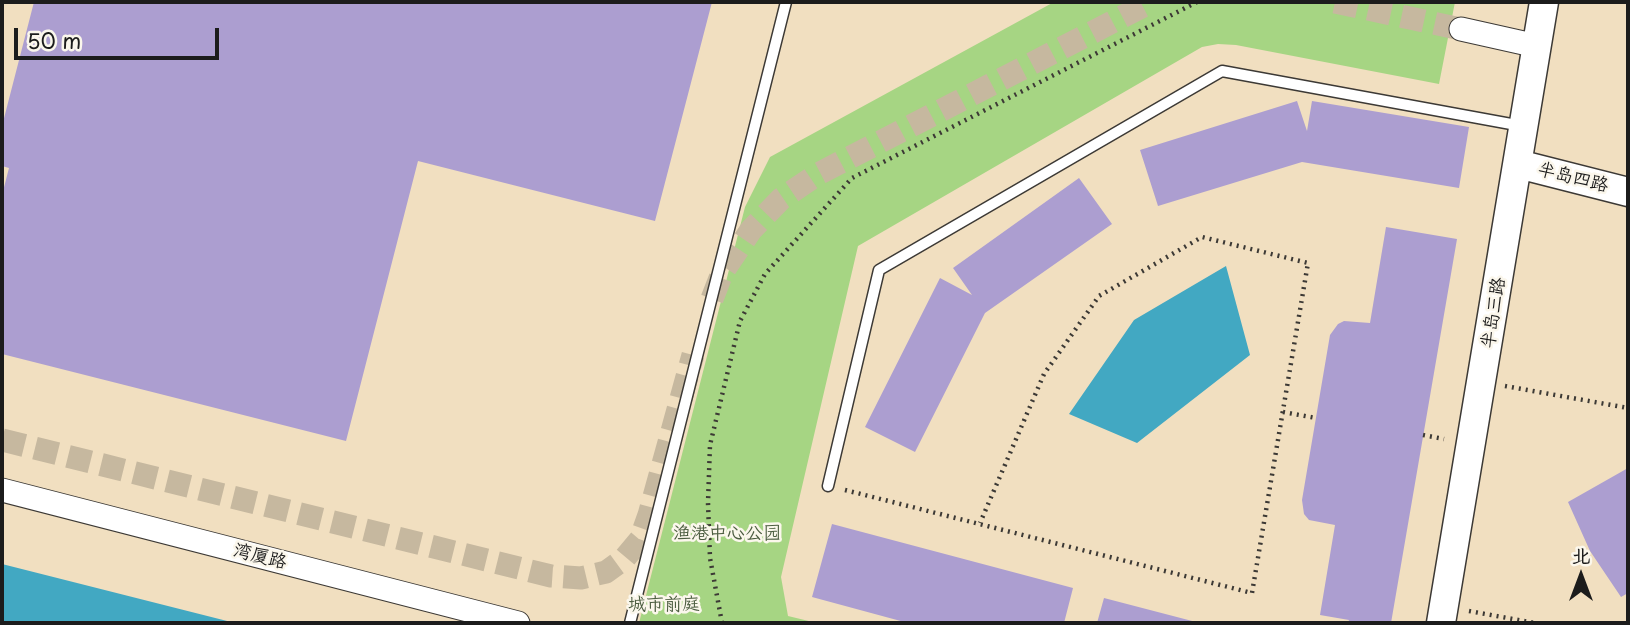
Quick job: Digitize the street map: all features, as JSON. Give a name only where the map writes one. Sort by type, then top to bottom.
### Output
[{"type":"street","name":"半岛三路","points":[[1443,615],[1545,2]]},
{"type":"street","points":[[1461,29],[1537,46]]},
{"type":"street","name":"半岛四路","points":[[1518,164],[1628,192]]},
{"type":"street","name":"湾厦路","points":[[2,490],[518,623]]},
{"type":"lane","points":[[630,623],[786,2]]},
{"type":"lane","points":[[828,485],[879,270],[1222,71],[1524,126]]},
{"type":"path","points":[[722,623],[710,558],[710,445],[740,321],[765,274],[852,178],[1197,2]]},
{"type":"path","points":[[828,485],[1252,593],[1308,263],[1202,237],[1099,296],[1044,374],[980,523]]},
{"type":"path","points":[[1483,382],[1628,408]]},
{"type":"path","points":[[1283,412],[1316,418]]},
{"type":"path","points":[[1443,615],[1535,623]]},
{"type":"green space","name":"渔港中心公园","points":[[1054,2],[1455,2],[1439,84],[1236,45],[1202,47],[858,246],[781,577],[788,616],[817,623],[639,623],[745,207],[770,157]]},
{"type":"water","points":[[1226,266],[1250,355],[1137,443],[1069,414],[1134,320]]},
{"type":"water","points":[[2,564],[235,623],[2,623]]},
{"type":"building","points":[[34,2],[712,2],[655,221],[418,161],[346,441],[2,354],[2,195],[9,168],[2,166],[2,126]]},
{"type":"building","points":[[1297,101],[1307,131],[1312,101],[1469,127],[1459,188],[1302,162],[1158,206],[1140,150]]},
{"type":"building","points":[[1079,178],[1112,224],[985,313],[915,452],[865,427],[940,278],[972,295],[953,268]]},
{"type":"building","points":[[1386,227],[1457,239],[1391,623],[1348,623],[1349,620],[1320,615],[1335,525],[1309,520],[1304,514],[1302,500],[1330,335],[1338,324],[1344,321],[1370,323]]},
{"type":"building","points":[[1628,468],[1628,593],[1621,597],[1590,551],[1568,502]]},
{"type":"building","points":[[832,524],[1073,588],[1064,623],[908,623],[812,597]]},
{"type":"building","points":[[1104,598],[1196,622],[1196,623],[1097,623]]},
{"type":"tunnel","points":[[712,299],[722,273],[751,230],[781,199],[818,174],[1151,2]]},
{"type":"tunnel","points":[[1335,2],[1461,29]]},
{"type":"tunnel","points":[[2,440],[551,576],[581,578],[606,572],[624,559],[640,540],[693,355]]},
{"type":"park label","name":"城市前庭","points":[[664,605]]}]
